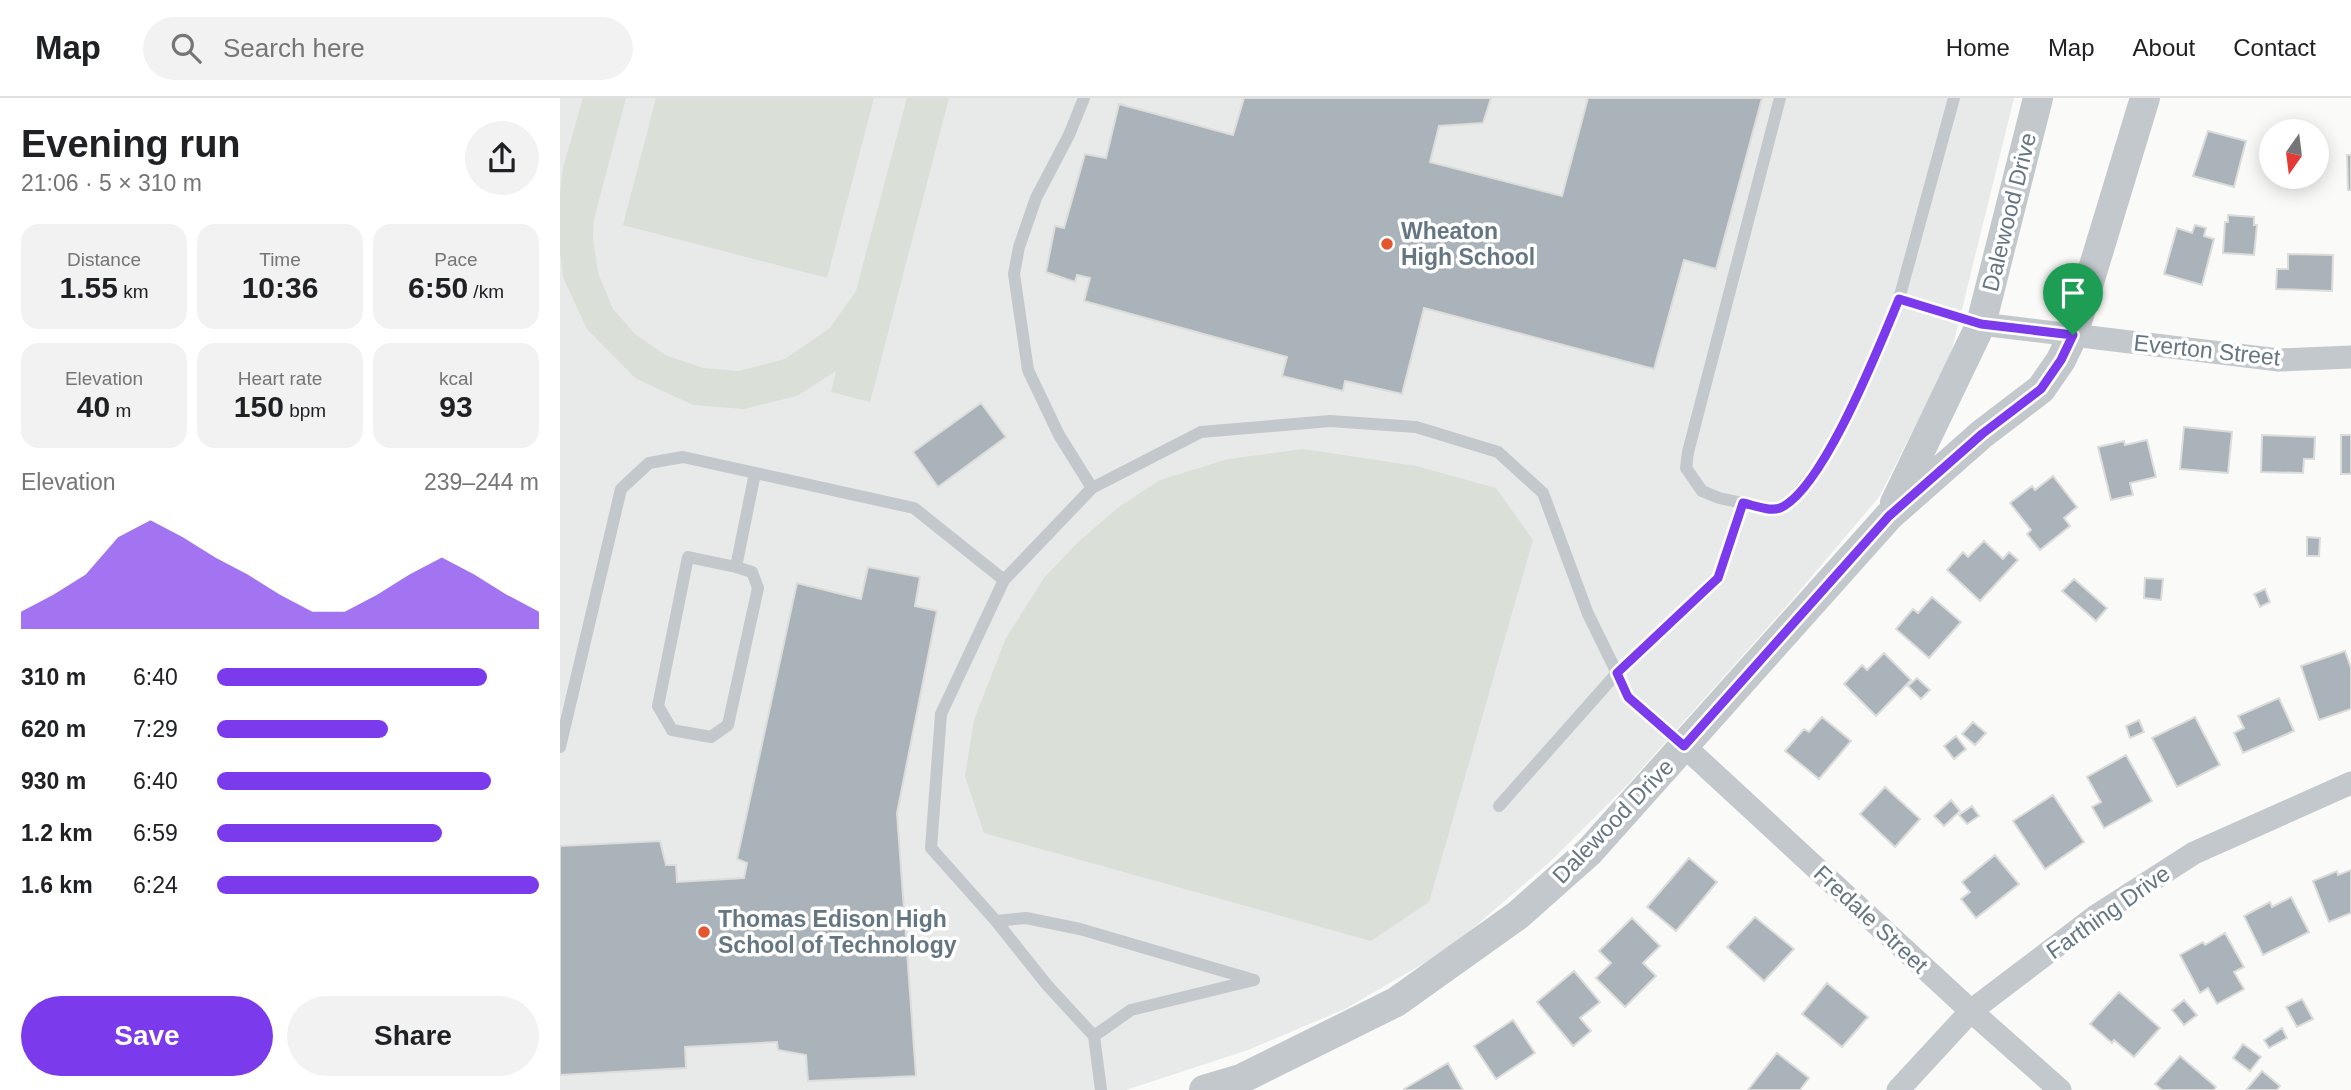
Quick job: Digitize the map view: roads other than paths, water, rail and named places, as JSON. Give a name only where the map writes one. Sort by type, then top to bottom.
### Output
[{"type":"street","name":"Dalewood Drive","points":[[1889,516],[1981,324],[2038,98]]},
{"type":"street","name":"Dalewood Drive","points":[[1204,1090],[1241,1079],[1396,1002],[1518,915],[1590,852],[1889,516],[1982,434],[2041,389],[2061,360],[2073,335],[2145,98]]},
{"type":"street","name":"Everton Street","points":[[1981,324],[2279,359],[2351,357]]},
{"type":"street","name":"Fredale Street","points":[[1684,746],[2060,1090]]},
{"type":"street","name":"Farthing Drive","points":[[1898,1090],[1972,1012],[2096,915],[2194,853],[2351,783]]},
{"type":"lane","points":[[1084,98],[1069,135],[1036,198],[1019,247],[1014,274],[1028,370],[1059,435],[1092,488]]},
{"type":"lane","points":[[1780,98],[1686,468],[1702,491],[1720,498],[1776,510],[1790,503],[1821,464],[1852,408],[1899,299],[1954,98]]},
{"type":"lane","points":[[1899,299],[1981,324]]},
{"type":"lane","points":[[1101,1090],[1094,1036],[1047,985],[996,920],[932,848],[941,714],[1003,580],[1092,488],[1201,432],[1330,421],[1416,427],[1498,452],[1543,493],[1588,614],[1628,697],[1684,746]]},
{"type":"lane","points":[[560,747],[621,489],[649,463],[683,457],[914,508],[1003,580]]},
{"type":"lane","points":[[736,567],[755,473]]},
{"type":"lane","points":[[1499,806],[1617,673],[1718,578],[1743,503]]},
{"type":"lane","points":[[688,557],[736,567],[752,572],[758,588],[728,725],[711,737],[672,730],[658,706],[688,557]]},
{"type":"lane","points":[[996,920],[1026,918],[1080,929],[1254,980],[1131,1010],[1094,1036]]},
{"type":"place","name":"Wheaton High School","points":[[1387,244]]},
{"type":"place","name":"Thomas Edison High School of Technology","points":[[704,932]]}]
